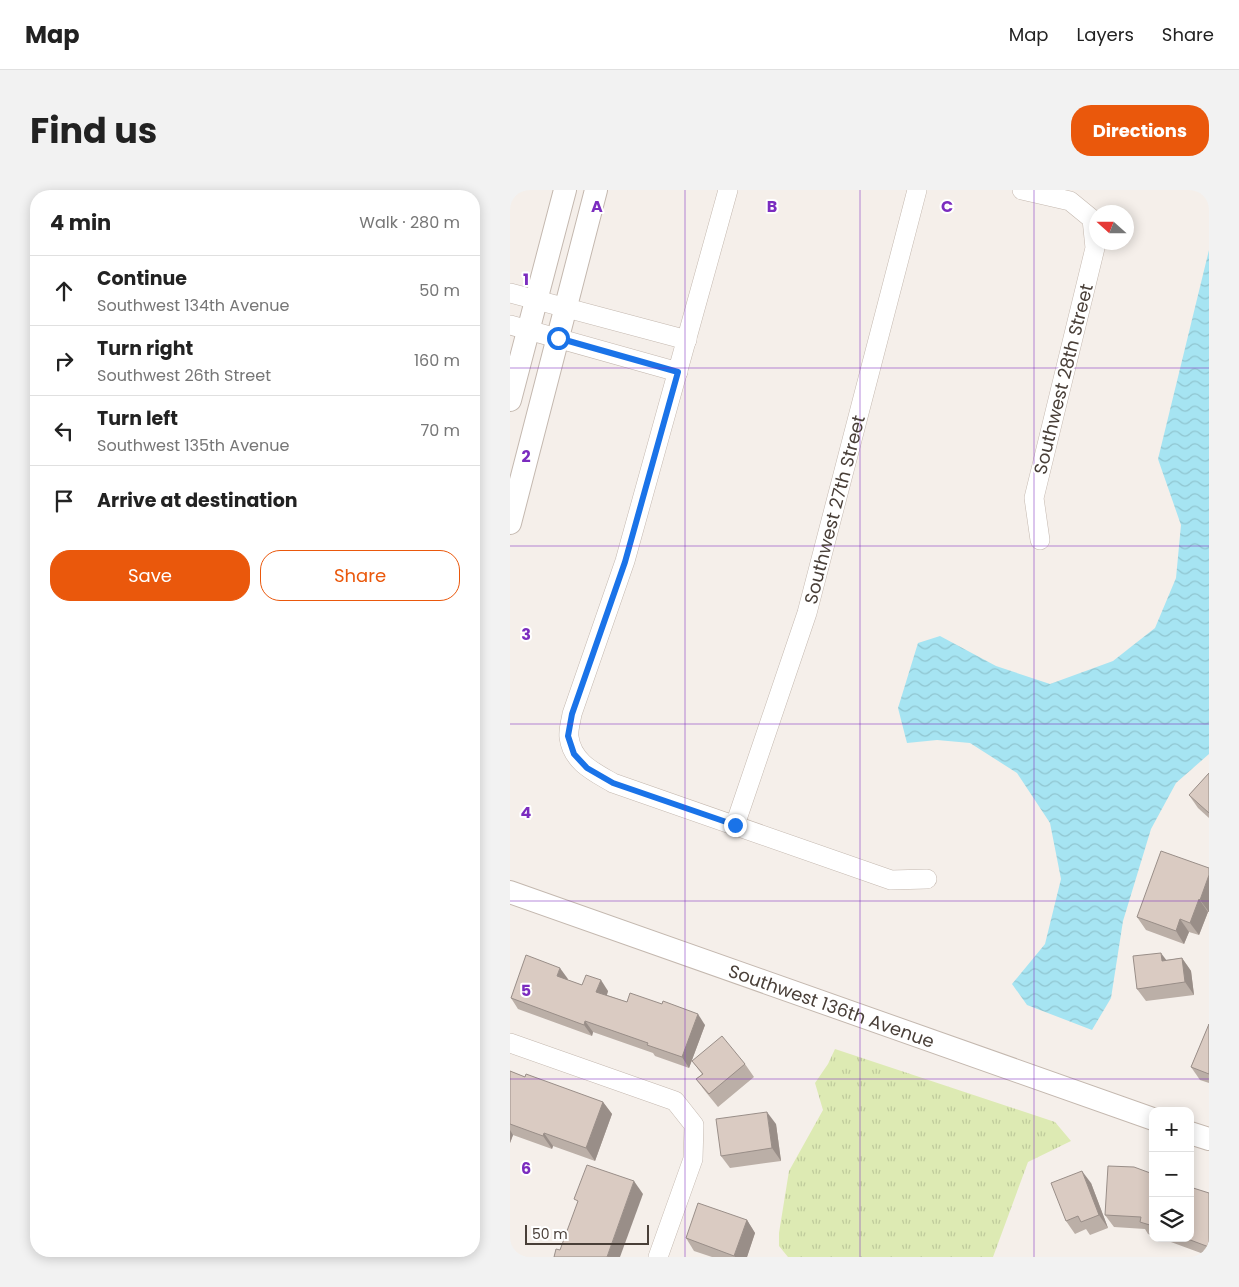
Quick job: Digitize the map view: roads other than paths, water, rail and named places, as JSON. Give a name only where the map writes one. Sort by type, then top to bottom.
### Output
[{"type":"street","points":[[510,400],[519,327],[536,300],[565,190]]},
{"type":"street","points":[[510,523],[596,190]]},
{"type":"street","points":[[728,190],[625,562],[572,714],[568,736],[574,754],[587,768],[613,783],[890,880],[927,879]]},
{"type":"street","name":"Southwest 27th Street","points":[[735,825],[807,613],[917,190]]},
{"type":"street","name":"Southwest 28th Street","points":[[1022,190],[1070,201],[1092,219],[1096,248],[1034,498],[1040,540]]},
{"type":"street","points":[[510,293],[687,340]]},
{"type":"street","points":[[519,327],[678,372]]},
{"type":"street","name":"Southwest 136th Avenue","points":[[510,892],[1149,1118]]},
{"type":"street","points":[[510,1043],[675,1101],[694,1125],[693,1159],[658,1257]]},
{"type":"street","points":[[1194,1134],[1209,1139]]},
{"type":"water","points":[[1209,250],[1209,754],[1176,783],[1151,829],[1123,921],[1111,998],[1092,1030],[1027,1005],[1012,984],[1045,944],[1061,879],[1050,823],[1017,773],[970,743],[937,740],[907,743],[898,708],[918,643],[940,636],[996,666],[1050,684],[1113,661],[1155,628],[1176,578],[1181,525],[1158,459]]}]
